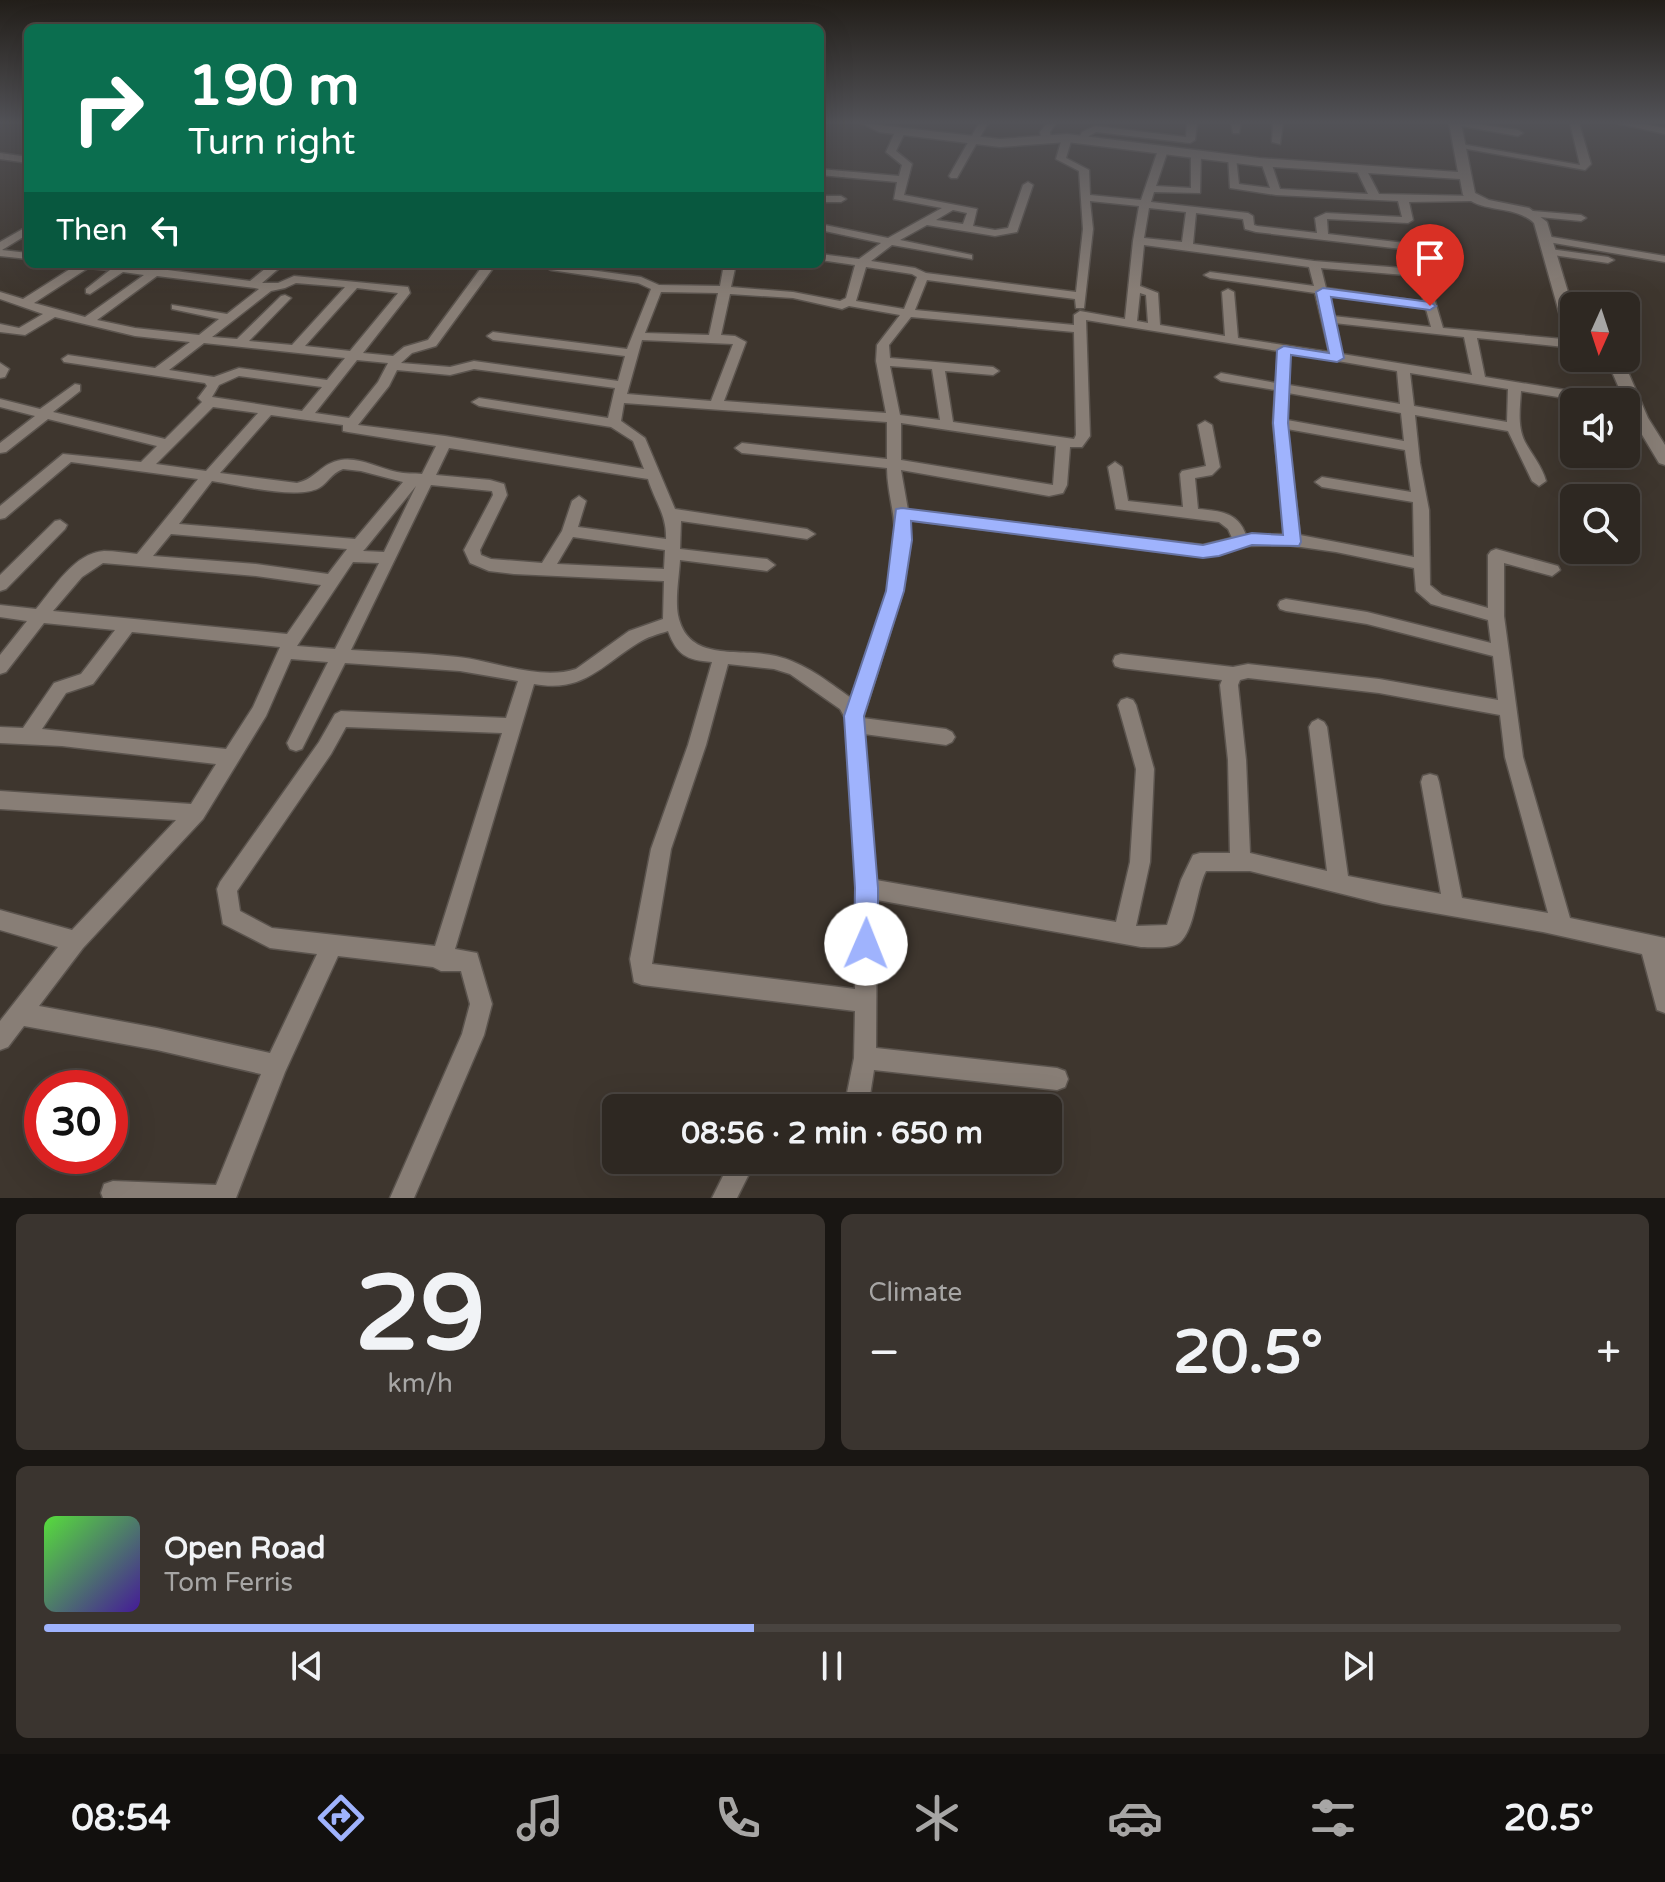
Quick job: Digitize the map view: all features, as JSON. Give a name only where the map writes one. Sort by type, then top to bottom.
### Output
[{"type":"street","points":[[901,179],[897,193],[902,200],[973,211],[967,228]]},
{"type":"street","points":[[0,295],[53,313],[135,332],[354,356],[450,371],[474,365],[620,391],[947,424],[1077,444],[1083,436],[1080,322],[1088,229],[1084,179]]},
{"type":"street","points":[[1131,324],[1144,204],[1155,179]]},
{"type":"street","points":[[1152,189],[1196,191],[1196,179]]},
{"type":"street","points":[[1233,179],[1234,186],[1246,190],[1403,199],[1471,198],[1533,214],[1581,218]]},
{"type":"street","points":[[1272,179],[1276,192]]},
{"type":"street","points":[[1366,179],[1375,197]]},
{"type":"street","points":[[1464,179],[1471,198]]},
{"type":"street","points":[[927,222],[995,233],[1013,230],[1028,185]]},
{"type":"street","points":[[1246,190],[1249,227],[1405,246],[1416,253],[1438,331]]},
{"type":"street","points":[[1085,197],[1248,216]]},
{"type":"street","points":[[824,199],[841,199]]},
{"type":"street","points":[[1323,237],[1319,222],[1326,216],[1408,220],[1403,199]]},
{"type":"street","points":[[850,303],[861,263],[892,240],[952,207]]},
{"type":"street","points":[[1187,246],[1191,211]]},
{"type":"street","points":[[1533,214],[1540,222],[1561,292]]},
{"type":"street","points":[[824,228],[968,257]]},
{"type":"street","points":[[1,252],[24,232]]},
{"type":"street","points":[[1138,241],[1314,264],[1420,273]]},
{"type":"street","points":[[1548,245],[1665,259]]},
{"type":"street","points":[[1548,245],[1608,260]]},
{"type":"street","points":[[1,252],[24,255]]},
{"type":"street","points":[[824,258],[915,271],[923,276],[1081,296]]},
{"type":"street","points":[[1314,264],[1330,319],[1337,358]]},
{"type":"street","points":[[25,303],[80,268]]},
{"type":"street","points":[[90,291],[122,268]]},
{"type":"street","points":[[128,268],[268,288],[294,279],[404,289],[404,293],[305,416]]},
{"type":"street","points":[[87,321],[161,268]]},
{"type":"street","points":[[252,285],[273,268]]},
{"type":"street","points":[[487,268],[432,343],[408,350],[395,363],[348,428],[445,441],[570,465],[651,475]]},
{"type":"street","points":[[558,268],[641,280],[657,288],[776,293],[908,313],[1131,324],[1560,393]]},
{"type":"street","points":[[714,338],[729,268]]},
{"type":"street","points":[[1210,275],[1430,306]]},
{"type":"street","points":[[859,1094],[865,1058],[867,888],[860,830],[855,720],[895,591],[903,540],[894,464],[894,418],[882,361],[883,345],[908,313],[923,276]]},
{"type":"street","points":[[294,351],[354,284]]},
{"type":"street","points":[[158,372],[268,288]]},
{"type":"street","points":[[615,423],[631,353],[657,288]]},
{"type":"street","points":[[1136,288],[1152,293],[1154,328]]},
{"type":"street","points":[[1228,292],[1232,342]]},
{"type":"street","points":[[238,345],[285,298]]},
{"type":"street","points":[[176,307],[230,318]]},
{"type":"street","points":[[0,328],[21,332],[53,313]]},
{"type":"street","points":[[1330,319],[1470,336],[1560,343]]},
{"type":"street","points":[[493,336],[631,353]]},
{"type":"street","points":[[638,336],[737,340],[740,345],[717,403]]},
{"type":"street","points":[[1470,336],[1479,380]]},
{"type":"street","points":[[1284,350],[1280,423],[1293,542]]},
{"type":"street","points":[[68,359],[213,383]]},
{"type":"street","points":[[882,361],[993,371]]},
{"type":"street","points":[[938,366],[947,424]]},
{"type":"street","points":[[0,367],[3,369],[0,374]]},
{"type":"street","points":[[1403,368],[1420,498],[1422,587],[1427,595],[1437,600],[1496,616]]},
{"type":"street","points":[[331,384],[239,372],[213,383],[205,398],[210,402],[350,422]]},
{"type":"street","points":[[1221,377],[1514,428]]},
{"type":"street","points":[[1515,385],[1514,428],[1517,440],[1533,461],[1539,481]]},
{"type":"street","points":[[1,449],[75,388]]},
{"type":"street","points":[[144,467],[210,402]]},
{"type":"street","points":[[479,402],[615,423],[638,438],[675,527],[671,623],[682,645],[690,651],[721,659],[774,662],[796,669],[846,704],[855,720]]},
{"type":"street","points":[[0,403],[168,444]]},
{"type":"street","points":[[142,559],[207,478],[268,410]]},
{"type":"street","points":[[1640,419],[1663,452]]},
{"type":"street","points":[[1280,423],[1411,447]]},
{"type":"street","points":[[1191,512],[1187,474],[1207,472],[1213,467],[1205,425]]},
{"type":"street","points":[[296,743],[389,558],[421,479],[445,441]]},
{"type":"street","points":[[742,448],[894,464],[1049,491],[1058,489],[1060,485],[1063,442]]},
{"type":"street","points":[[0,514],[68,457],[207,478],[306,488],[327,470],[342,464],[421,479],[499,488],[500,495],[472,550],[475,559],[489,565],[671,575]]},
{"type":"street","points":[[1115,467],[1121,505],[1191,512],[1230,520],[1240,541]]},
{"type":"street","points":[[2,1034],[76,941],[196,813],[260,711],[288,647],[331,580],[354,550],[421,479]]},
{"type":"street","points":[[1322,482],[1420,498]]},
{"type":"street","points":[[546,570],[569,531],[579,501]]},
{"type":"street","points":[[672,514],[807,534]]},
{"type":"street","points":[[902,514],[1203,551],[1219,550],[1240,541],[1293,542],[1421,564]]},
{"type":"street","points":[[0,585],[60,525]]},
{"type":"street","points":[[167,528],[354,550],[389,558]]},
{"type":"street","points":[[569,531],[767,565]]},
{"type":"street","points":[[1552,570],[1496,555],[1496,616],[1514,757],[1562,926]]},
{"type":"street","points":[[0,667],[80,570],[95,558],[142,559],[331,580]]},
{"type":"street","points":[[1286,605],[1367,618],[1502,652]]},
{"type":"street","points":[[0,611],[128,625],[339,656],[460,664],[528,676],[567,679],[582,674],[635,636],[671,623]]},
{"type":"street","points":[[28,736],[60,688],[87,679],[128,625]]},
{"type":"street","points":[[721,659],[697,745],[661,849],[641,959],[642,974],[865,1001]]},
{"type":"street","points":[[1121,661],[1233,674],[1248,671],[1350,679],[1409,688],[1509,710]]},
{"type":"street","points":[[1233,674],[1229,685],[1237,760],[1240,862]]},
{"type":"street","points":[[441,960],[528,676]]},
{"type":"street","points":[[1124,933],[1140,862],[1145,769],[1127,705]]},
{"type":"street","points":[[402,1198],[473,1035],[481,1004],[469,961],[270,938],[230,917],[227,889],[325,748],[341,719],[512,726]]},
{"type":"street","points":[[855,720],[946,737]]},
{"type":"street","points":[[1318,727],[1339,883]]},
{"type":"street","points":[[0,735],[231,758]]},
{"type":"street","points":[[1430,782],[1453,906]]},
{"type":"street","points":[[0,800],[196,813]]},
{"type":"street","points":[[867,888],[1141,937],[1173,935],[1184,917],[1190,878],[1200,862],[1240,862],[1657,948],[1665,1002]]},
{"type":"street","points":[[0,920],[76,941]]},
{"type":"street","points":[[113,1193],[224,1198],[276,1066],[332,946]]},
{"type":"street","points":[[20,1014],[157,1039],[276,1066]]},
{"type":"street","points":[[865,1058],[1057,1079]]},
{"type":"street","points":[[724,1198],[737,1174]]},
{"type":"route","points":[[866,944],[867,888],[860,830],[854,716],[895,591],[903,540],[902,514],[1203,551],[1219,550],[1233,542],[1252,539],[1293,542],[1280,423],[1284,350],[1337,358],[1323,292],[1430,306]]}]
